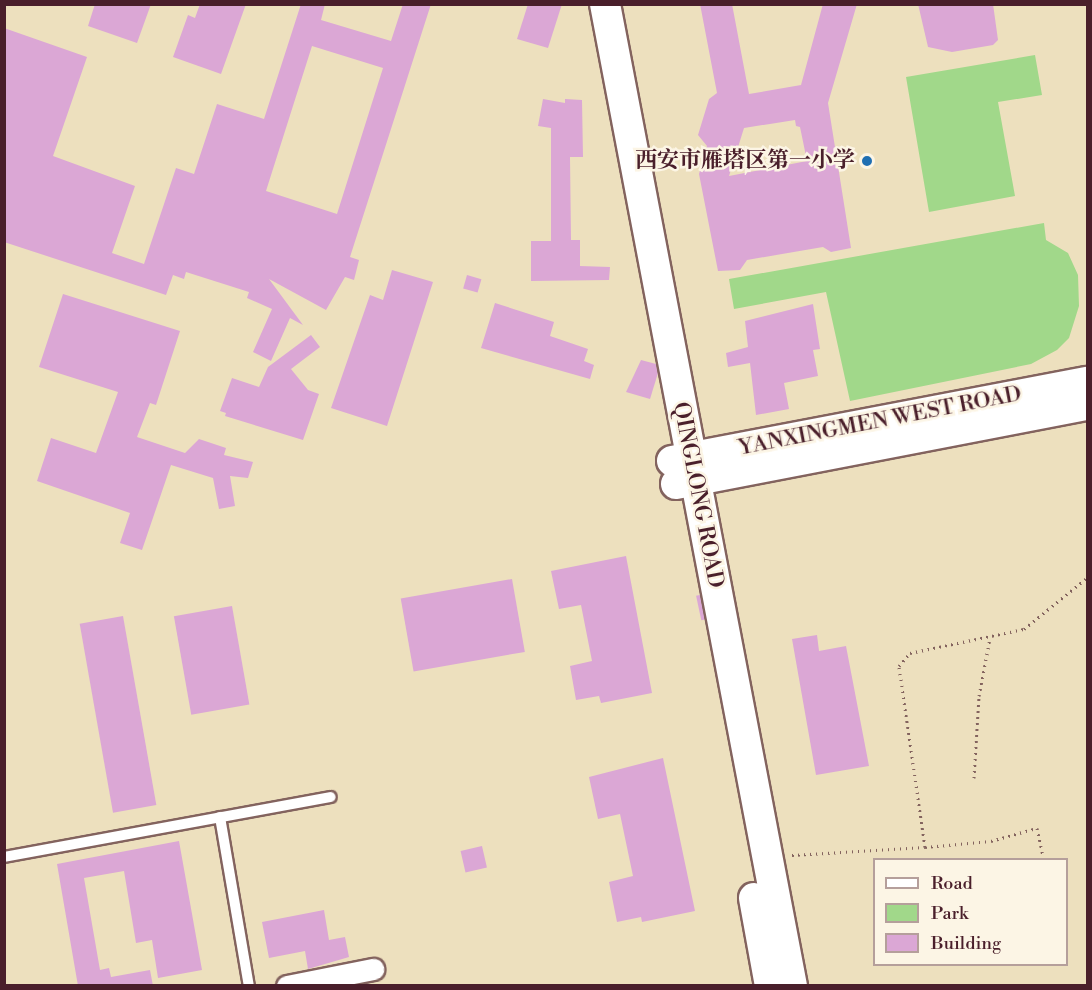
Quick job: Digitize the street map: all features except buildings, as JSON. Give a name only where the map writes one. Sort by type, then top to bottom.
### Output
[{"type":"street","name":"QINGLONG ROAD","points":[[585,4],[792,986]]},
{"type":"street","name":"QINGLONG ROAD","points":[[605,4],[770,986]]},
{"type":"street","name":"YANXINGMEN WEST ROAD","points":[[683,470],[1088,382]]},
{"type":"street","name":"YANXINGMEN WEST ROAD","points":[[683,470],[1088,405]]},
{"type":"street","points":[[287,986],[373,969]]},
{"type":"lane","points":[[4,857],[331,797]]},
{"type":"lane","points":[[220,817],[249,986]]},
{"type":"path","points":[[925,847],[899,666],[910,653],[990,638],[1024,629],[1088,577]]},
{"type":"path","points":[[974,778],[979,750],[979,696],[990,638]]},
{"type":"path","points":[[767,859],[809,852],[925,847],[991,841],[1037,828],[1044,858]]},
{"type":"green space","points":[[1035,55],[1042,95],[998,102],[1015,196],[929,212],[906,77]]},
{"type":"green space","points":[[1044,223],[1046,240],[1068,253],[1078,275],[1079,306],[1069,338],[1057,350],[1031,364],[850,401],[826,292],[734,309],[729,279]]},
{"type":"place","name":"西安市雁塔区第一小学","points":[[867,161]]}]
